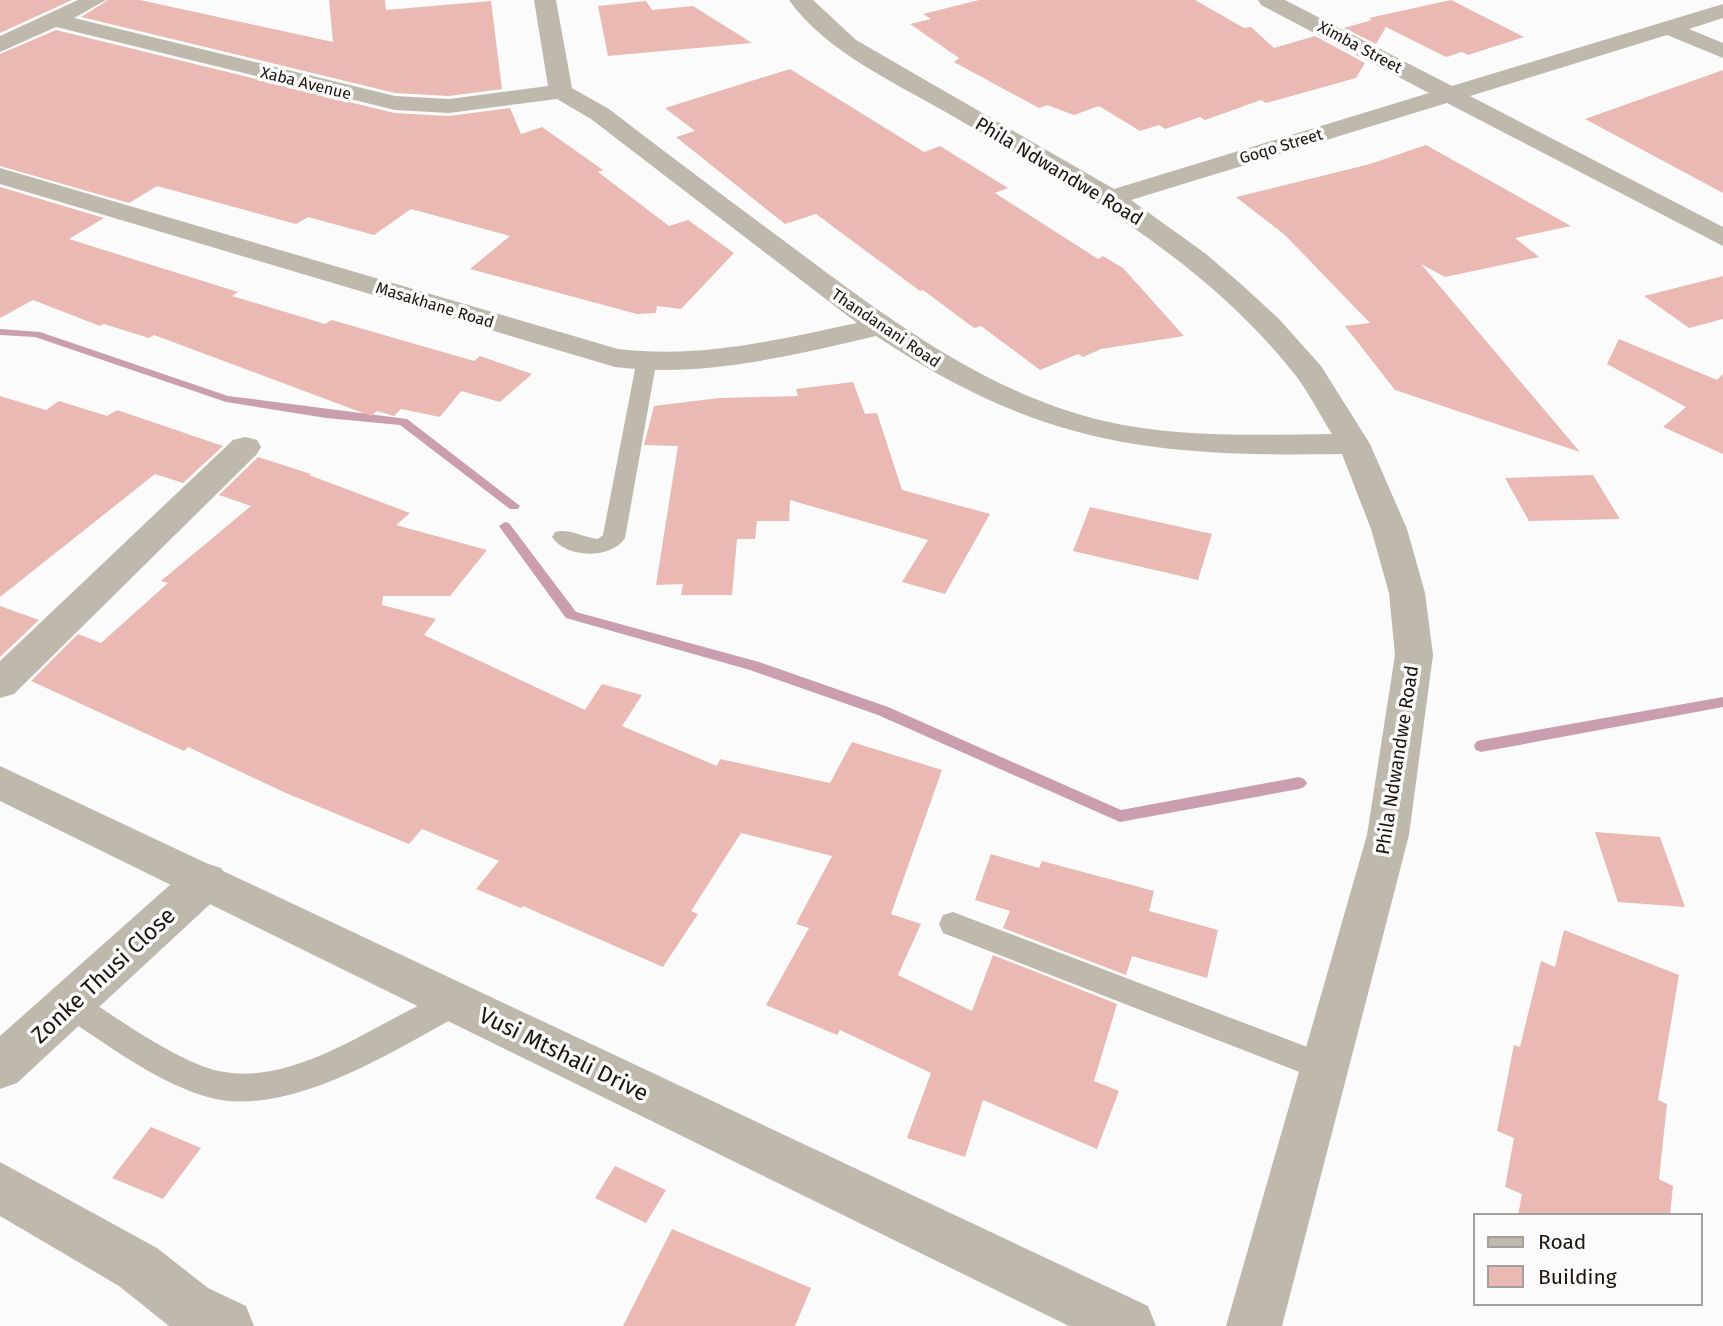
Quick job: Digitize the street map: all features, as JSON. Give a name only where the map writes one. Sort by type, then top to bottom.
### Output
[{"type":"street","points":[[0,45],[94,0]]},
{"type":"street","points":[[545,0],[561,91]]},
{"type":"street","name":"Phila Ndwandwe Road","points":[[800,0],[848,45],[1111,198],[1196,260],[1268,325],[1310,373],[1354,444],[1389,529],[1407,593],[1414,655],[1388,835],[1254,1326]]},
{"type":"street","name":"Ximba Street","points":[[1269,0],[1451,95]]},
{"type":"street","name":"Goqo Street","points":[[1111,198],[1723,11]]},
{"type":"street","name":"Xaba Avenue","points":[[54,20],[365,98],[395,103],[449,106],[561,91]]},
{"type":"street","points":[[1668,28],[1723,51]]},
{"type":"street","name":"Thandanani Road","points":[[561,91],[600,114],[878,327],[946,369],[989,391],[1073,423],[1173,442],[1354,444]]},
{"type":"street","points":[[1451,95],[1723,238]]},
{"type":"street","name":"Masakhane Road","points":[[0,176],[615,358],[646,364],[725,360],[878,327]]},
{"type":"street","points":[[0,684],[245,447]]},
{"type":"street","name":"Vusi Mtshali Drive","points":[[0,782],[1128,1326]]},
{"type":"street","name":"Zonke Thusi Close","points":[[0,1067],[205,881]]},
{"type":"street","points":[[0,1186],[138,1267],[189,1307],[226,1326]]},
{"type":"lane","points":[[563,537],[583,545],[603,547],[614,538],[646,364]]},
{"type":"lane","points":[[953,924],[1325,1068]]},
{"type":"lane","points":[[71,1004],[164,1062],[207,1082],[247,1089],[279,1085],[321,1070],[456,1002]]},
{"type":"building","points":[[0,0],[72,0],[0,33]]},
{"type":"building","points":[[108,0],[140,0],[333,42],[329,0],[385,0],[386,10],[491,1],[502,89],[449,96],[395,93],[81,17]]},
{"type":"building","points":[[979,0],[1195,0],[1244,28],[1251,27],[1274,48],[1315,36],[1365,63],[1356,78],[1266,103],[1261,100],[1205,120],[1200,117],[1165,129],[1159,125],[1140,131],[1099,106],[1074,115],[1047,105],[1039,108],[954,62],[959,58],[910,24],[931,19],[923,14]]},
{"type":"building","points":[[1451,0],[1524,37],[1468,55],[1462,52],[1446,57],[1386,27],[1376,44],[1344,28],[1372,20],[1369,18]]},
{"type":"building","points":[[646,1],[652,10],[693,6],[752,43],[608,56],[598,6]]},
{"type":"building","points":[[56,30],[394,113],[449,116],[510,108],[521,134],[542,127],[603,170],[598,172],[669,226],[688,220],[734,253],[681,309],[657,306],[656,313],[637,314],[470,269],[510,236],[411,209],[374,235],[308,217],[296,224],[157,186],[129,203],[0,166],[0,54]]},
{"type":"building","points":[[790,69],[924,152],[940,146],[1008,188],[995,193],[1098,259],[1103,256],[1123,268],[1184,336],[1101,349],[1083,357],[1078,354],[1040,370],[981,326],[974,328],[923,290],[920,291],[816,214],[785,224],[676,137],[695,131],[665,108]]},
{"type":"building","points":[[1723,70],[1723,193],[1585,119]]},
{"type":"building","points":[[1426,145],[1571,226],[1515,238],[1539,257],[1445,277],[1421,264],[1580,452],[1395,390],[1345,326],[1370,323],[1285,235],[1236,197],[1370,164]]},
{"type":"building","points":[[0,187],[104,218],[69,239],[238,292],[232,296],[325,324],[332,320],[474,361],[480,356],[532,374],[500,402],[461,391],[440,417],[401,409],[394,416],[377,411],[371,416],[154,335],[149,338],[104,324],[100,326],[33,300],[0,318]]},
{"type":"building","points":[[1723,276],[1723,319],[1689,328],[1644,296]]},
{"type":"building","points":[[1619,339],[1717,380],[1723,374],[1723,454],[1663,427],[1686,407],[1607,364]]},
{"type":"building","points":[[853,382],[865,414],[877,413],[902,490],[990,514],[945,594],[902,582],[928,540],[790,500],[789,521],[757,521],[755,539],[737,539],[732,595],[681,595],[683,584],[656,585],[678,446],[644,445],[654,406],[719,398],[798,396],[796,389]]},
{"type":"building","points":[[0,396],[46,410],[59,401],[107,416],[117,410],[223,446],[183,483],[155,474],[0,597]]},
{"type":"building","points":[[258,457],[311,474],[309,475],[410,513],[396,525],[487,550],[450,596],[383,596],[382,605],[436,619],[424,635],[585,710],[602,684],[642,695],[622,726],[717,766],[720,759],[830,783],[852,742],[942,770],[891,914],[921,924],[898,975],[972,1011],[993,955],[1117,1004],[1094,1081],[1119,1091],[1097,1149],[983,1100],[965,1157],[907,1138],[931,1073],[840,1030],[837,1035],[766,1005],[809,928],[796,924],[832,856],[741,833],[691,911],[698,914],[663,967],[523,906],[521,908],[476,889],[499,861],[422,829],[409,844],[286,793],[188,747],[184,751],[31,681],[78,634],[101,643],[168,583],[161,581],[251,506],[219,495]]},
{"type":"building","points":[[1593,475],[1620,519],[1529,521],[1505,478]]},
{"type":"building","points":[[1090,507],[1212,534],[1198,580],[1073,551]]},
{"type":"building","points":[[0,606],[39,620],[0,657]]},
{"type":"building","points":[[1595,832],[1660,837],[1685,907],[1618,902]]},
{"type":"building","points":[[991,854],[1039,868],[1042,861],[1154,891],[1149,911],[1218,930],[1207,978],[1132,956],[1126,975],[1003,928],[1010,911],[975,900]]},
{"type":"building","points":[[1564,930],[1679,975],[1658,1100],[1667,1104],[1659,1179],[1673,1186],[1670,1214],[1518,1214],[1522,1194],[1505,1187],[1514,1138],[1497,1131],[1514,1045],[1520,1047],[1541,961],[1555,967]]},
{"type":"building","points":[[151,1127],[201,1148],[163,1199],[112,1178]]},
{"type":"building","points":[[615,1166],[666,1190],[646,1223],[595,1198]]},
{"type":"building","points":[[672,1229],[811,1288],[795,1326],[623,1326]]},
{"type":"waterway","points":[[0,332],[36,334],[226,399],[403,422],[514,506]]},
{"type":"waterway","points":[[505,526],[571,615],[754,666],[883,711],[1120,816],[1299,783]]},
{"type":"waterway","points":[[1481,746],[1723,702]]}]
